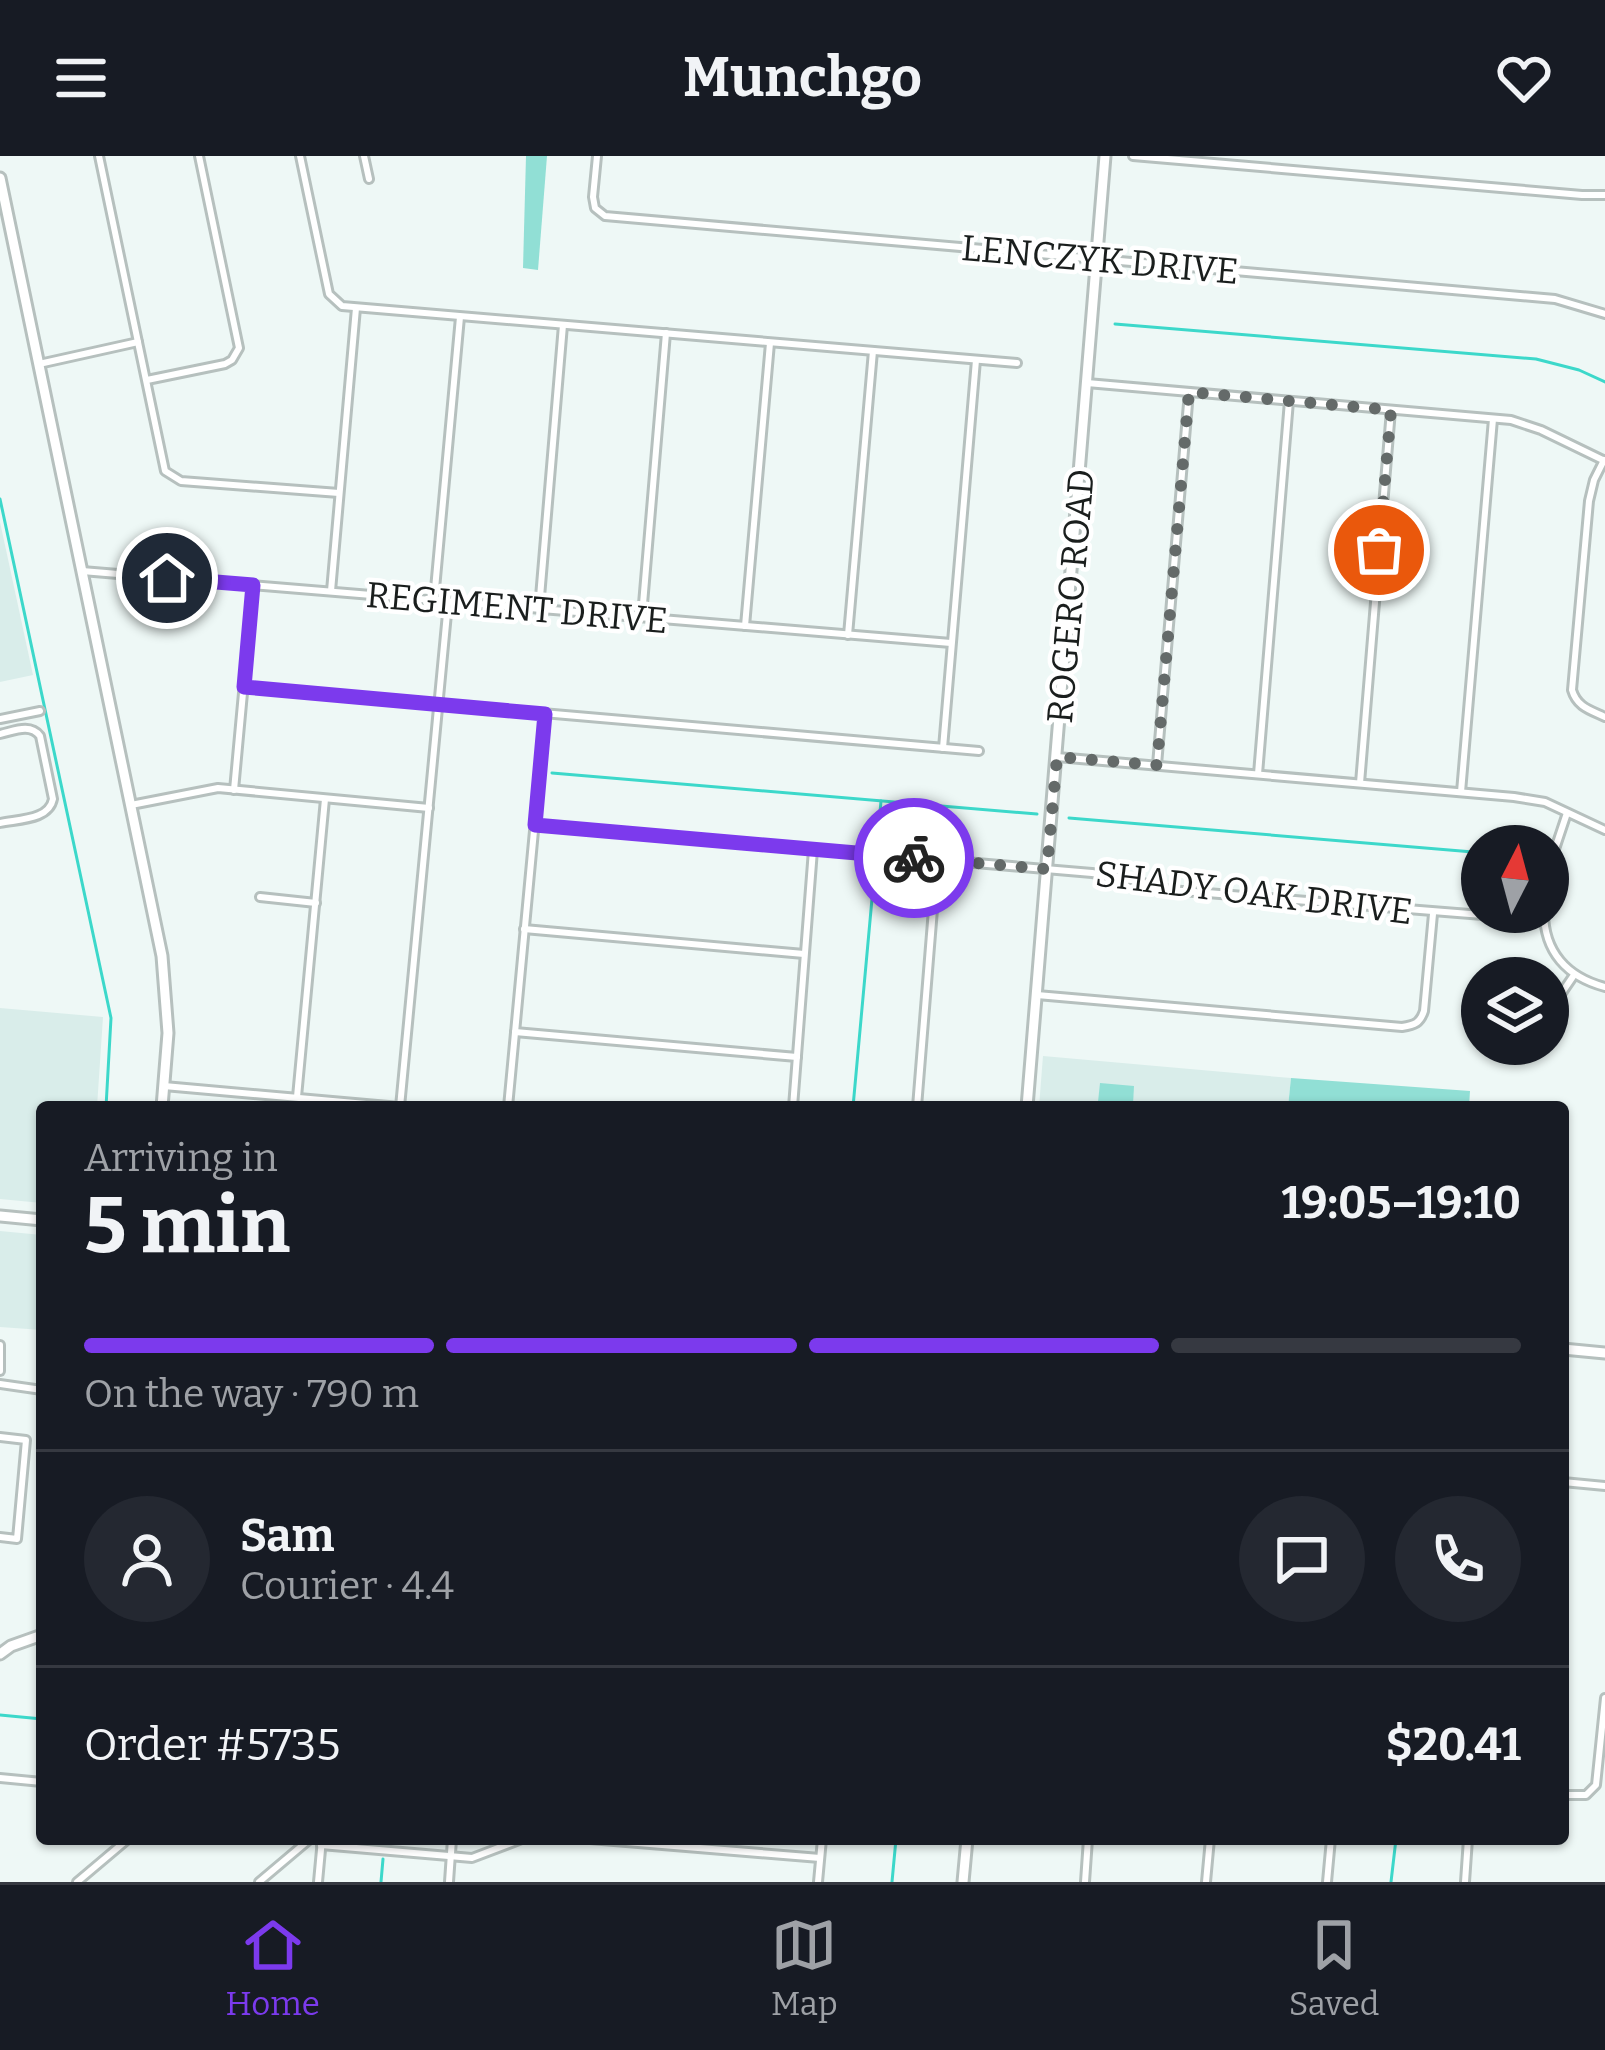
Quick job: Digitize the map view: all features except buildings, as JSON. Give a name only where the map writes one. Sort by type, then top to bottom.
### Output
[{"type":"main road","name":"ROGERO ROAD","points":[[1027,1101],[1105,156]]},
{"type":"main road","points":[[0,178],[165,976],[168,1033],[163,1101]]},
{"type":"main road","points":[[0,1216],[36,1219]]},
{"type":"main road","points":[[1569,1350],[1605,1353]]},
{"type":"main road","points":[[0,1654],[36,1637]]},
{"type":"main road","points":[[964,1882],[967,1845]]},
{"type":"street","points":[[99,156],[170,476],[182,481],[339,493]]},
{"type":"street","points":[[146,380],[225,364],[237,355],[238,341],[199,156]]},
{"type":"street","points":[[300,156],[329,294],[342,306],[1017,363]]},
{"type":"street","points":[[364,156],[369,179]]},
{"type":"street","name":"LENCZYK DRIVE","points":[[597,156],[593,197],[595,208],[604,216],[1555,299],[1605,314]]},
{"type":"street","points":[[1133,156],[1605,195]]},
{"type":"street","points":[[331,591],[356,308]]},
{"type":"street","points":[[434,600],[460,316]]},
{"type":"street","points":[[539,609],[562,325]]},
{"type":"street","points":[[641,616],[665,333]]},
{"type":"street","points":[[38,364],[138,342]]},
{"type":"street","points":[[745,626],[770,342]]},
{"type":"street","points":[[848,634],[873,351]]},
{"type":"street","points":[[943,748],[976,360]]},
{"type":"street","points":[[1087,383],[1493,418],[1526,424],[1604,461],[1589,501],[1573,690],[1582,706],[1605,717]]},
{"type":"street","points":[[1157,765],[1189,392]]},
{"type":"street","points":[[1258,774],[1289,401]]},
{"type":"street","points":[[1360,783],[1391,410]]},
{"type":"street","points":[[1461,792],[1493,418]]},
{"type":"street","name":"REGIMENT DRIVE","points":[[82,571],[951,644]]},
{"type":"street","points":[[234,790],[253,585]]},
{"type":"street","points":[[401,1101],[448,601]]},
{"type":"street","points":[[244,687],[979,751]]},
{"type":"street","points":[[0,719],[40,711]]},
{"type":"street","points":[[509,1101],[545,714]]},
{"type":"street","points":[[0,734],[28,728],[40,736],[53,800],[47,813],[0,823]]},
{"type":"street","points":[[1057,757],[1530,799],[1605,830]]},
{"type":"street","points":[[131,805],[200,790],[234,790],[429,808]]},
{"type":"street","points":[[297,1097],[325,799]]},
{"type":"street","points":[[1564,825],[1568,813]]},
{"type":"street","name":"SHADY OAK DRIVE","points":[[535,825],[1047,869],[1124,878],[1170,890],[1461,914]]},
{"type":"street","points":[[793,1101],[813,850]]},
{"type":"street","points":[[918,1101],[938,860]]},
{"type":"street","points":[[260,896],[316,903]]},
{"type":"street","points":[[1036,995],[1414,1025],[1424,1011],[1433,913]]},
{"type":"street","points":[[524,929],[804,954]]},
{"type":"street","points":[[1547,933],[1562,964],[1574,975],[1605,987]]},
{"type":"street","points":[[1569,982],[1574,975]]},
{"type":"street","points":[[515,1032],[797,1057]]},
{"type":"street","points":[[164,1086],[338,1101]]},
{"type":"street","points":[[0,1345],[0,1370]]},
{"type":"street","points":[[0,1384],[36,1389]]},
{"type":"street","points":[[0,1437],[26,1440],[17,1539],[0,1537]]},
{"type":"street","points":[[1569,1483],[1605,1486]]},
{"type":"street","points":[[1569,1795],[1592,1791],[1599,1778],[1605,1698]]},
{"type":"street","points":[[0,1778],[36,1781]]},
{"type":"street","points":[[77,1882],[121,1845]]},
{"type":"street","points":[[259,1882],[303,1845]]},
{"type":"street","points":[[319,1882],[322,1845]]},
{"type":"street","points":[[348,1845],[472,1858],[507,1845]]},
{"type":"street","points":[[449,1882],[452,1845]]},
{"type":"street","points":[[663,1845],[820,1858]]},
{"type":"street","points":[[818,1882],[821,1845]]},
{"type":"street","points":[[1084,1882],[1087,1845]]},
{"type":"street","points":[[1206,1882],[1209,1845]]},
{"type":"street","points":[[1328,1882],[1331,1845]]},
{"type":"street","points":[[1465,1882],[1468,1845]]},
{"type":"shaded area","points":[[526,156],[547,156],[538,270],[523,268]]},
{"type":"shaded area","points":[[0,522],[33,675],[0,682]]},
{"type":"shaded area","points":[[0,1008],[103,1017],[97,1101],[36,1101],[36,1202],[0,1199]]},
{"type":"shaded area","points":[[1043,1056],[1291,1078],[1289,1101],[1039,1101]]},
{"type":"shaded area","points":[[1291,1078],[1470,1091],[1469,1101],[1289,1101]]},
{"type":"shaded area","points":[[1100,1083],[1134,1086],[1133,1101],[1098,1101]]},
{"type":"shaded area","points":[[0,1231],[36,1234],[36,1330],[0,1327]]},
{"type":"waterway","points":[[1115,324],[1536,359],[1605,382]]},
{"type":"waterway","points":[[0,499],[111,1018],[106,1101]]},
{"type":"waterway","points":[[552,773],[1037,814]]},
{"type":"waterway","points":[[877,846],[881,801]]},
{"type":"waterway","points":[[1069,818],[1461,851]]},
{"type":"waterway","points":[[854,1101],[875,866]]},
{"type":"waterway","points":[[0,1715],[36,1718]]},
{"type":"waterway","points":[[892,1882],[895,1845]]},
{"type":"waterway","points":[[1391,1882],[1395,1845]]},
{"type":"waterway","points":[[381,1882],[383,1859]]},
{"type":"way so far","points":[[914,858],[1047,869],[1057,757],[1157,765],[1189,392],[1391,410],[1379,550]]},
{"type":"route","points":[[167,578],[253,585],[244,687],[545,714],[535,825],[914,858]]}]
